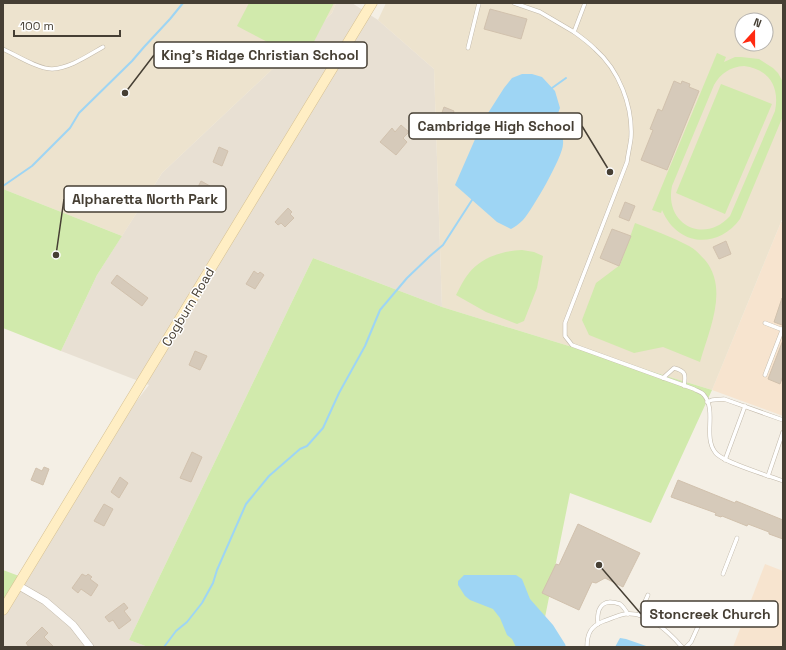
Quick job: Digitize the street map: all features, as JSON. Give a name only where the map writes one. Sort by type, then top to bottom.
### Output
[{"type":"street","name":"Cogburn Road","points":[[3,610],[19,586],[372,3]]},
{"type":"street","points":[[19,586],[45,601],[73,625],[90,647]]},
{"type":"lane","points":[[468,48],[479,3]]},
{"type":"lane","points":[[514,3],[540,12],[574,32],[596,49],[612,69],[621,85],[629,111],[631,137],[627,162],[566,324],[565,336],[572,345],[704,394],[709,405],[711,445],[715,454],[725,460],[783,481]]},
{"type":"lane","points":[[574,32],[584,3]]},
{"type":"lane","points":[[3,49],[40,66],[52,69],[73,64],[103,47]]},
{"type":"lane","points":[[765,323],[783,329],[765,375]]},
{"type":"lane","points":[[663,378],[674,368],[682,370],[685,378],[684,386]]},
{"type":"lane","points":[[707,402],[724,399],[783,420]]},
{"type":"lane","points":[[725,460],[745,406]]},
{"type":"lane","points":[[768,476],[783,432]]},
{"type":"lane","points":[[723,574],[737,538]]},
{"type":"lane","points":[[639,615],[648,595]]},
{"type":"lane","points":[[598,624],[597,615],[599,610],[602,605],[609,602],[620,604],[628,614]]},
{"type":"lane","points":[[586,647],[590,631],[595,625],[624,614],[628,614],[639,615],[662,627],[682,647]]},
{"type":"lane","points":[[686,647],[691,642],[701,620]]},
{"type":"shaded area","points":[[3,3],[336,3],[332,13],[162,173],[122,236],[3,189]]},
{"type":"shaded area","points":[[336,3],[352,3],[378,20],[434,69],[442,307],[313,258],[129,640],[148,647],[3,647],[3,609],[104,443],[149,385],[61,351],[97,275],[162,173],[332,13]]},
{"type":"shaded area","points":[[386,3],[783,3],[783,217],[712,390],[442,307],[434,69],[378,20]]},
{"type":"shaded area","points":[[781,222],[783,222],[783,416],[712,390]]},
{"type":"shaded area","points":[[765,564],[783,571],[783,647],[733,647]]},
{"type":"green space","points":[[249,3],[334,3],[304,61],[237,26]]},
{"type":"green space","points":[[717,53],[726,57],[724,62],[735,57],[759,59],[773,68],[783,82],[783,116],[740,219],[731,229],[720,236],[698,240],[687,237],[677,231],[669,222],[662,210],[661,213],[652,210]],"holes":[[[744,66],[753,68],[766,75],[771,81],[776,94],[775,111],[730,216],[720,225],[709,229],[698,229],[688,226],[680,220],[674,211],[671,199],[672,186],[714,85],[723,74],[730,69]]]},
{"type":"green space","points":[[721,84],[772,104],[725,214],[676,193]]},
{"type":"green space","points":[[3,189],[122,236],[97,275],[61,351],[3,328]]},
{"type":"green space","points":[[635,223],[691,247],[705,260],[712,271],[716,284],[715,310],[700,362],[663,347],[634,353],[589,335],[582,320],[596,283],[620,265]]},
{"type":"green space","points":[[522,250],[534,252],[543,256],[537,288],[524,321],[517,324],[486,312],[456,295],[463,281],[474,267],[486,259],[500,253]]},
{"type":"green space","points":[[313,258],[442,307],[712,390],[651,523],[570,493],[539,647],[148,647],[129,640]]},
{"type":"green space","points":[[3,570],[27,579],[3,609]]},
{"type":"water","points":[[522,74],[532,74],[542,77],[555,91],[560,108],[555,121],[560,129],[563,144],[562,151],[553,171],[533,206],[523,220],[511,229],[497,222],[455,185],[483,121],[512,78]]},
{"type":"water","points":[[464,575],[516,575],[522,579],[530,599],[553,625],[566,647],[516,647],[512,639],[507,635],[500,618],[493,609],[470,600],[465,596],[458,585],[458,581]]},
{"type":"water","points":[[620,638],[626,639],[649,647],[615,647]]},
{"type":"building","points":[[490,9],[527,19],[521,39],[484,29]]},
{"type":"building","points":[[674,81],[681,84],[682,81],[690,84],[689,87],[699,91],[667,170],[641,160],[653,130],[650,129],[658,109],[662,111]]},
{"type":"building","points":[[444,107],[454,111],[449,128],[438,124]]},
{"type":"building","points":[[401,125],[409,132],[403,138],[407,142],[396,155],[380,142],[392,128],[395,132]]},
{"type":"building","points":[[219,147],[228,151],[222,166],[213,162]]},
{"type":"building","points":[[201,181],[210,186],[203,200],[194,195]]},
{"type":"building","points":[[625,202],[635,206],[629,221],[619,217]]},
{"type":"building","points":[[288,208],[292,212],[290,214],[294,218],[285,227],[281,223],[278,225],[275,222]]},
{"type":"building","points":[[612,229],[631,236],[619,266],[600,258]]},
{"type":"building","points":[[726,241],[731,254],[719,259],[713,247]]},
{"type":"building","points":[[254,271],[258,274],[260,272],[264,275],[255,289],[246,284]]},
{"type":"building","points":[[117,275],[148,298],[142,306],[111,283]]},
{"type":"building","points":[[782,298],[783,325],[774,322]]},
{"type":"building","points":[[783,340],[783,376],[780,384],[768,379]]},
{"type":"building","points":[[195,351],[207,356],[200,370],[189,365]]},
{"type":"building","points":[[192,452],[202,457],[191,482],[180,478]]},
{"type":"building","points":[[44,467],[49,469],[43,485],[31,480],[36,468],[42,471]]},
{"type":"building","points":[[120,477],[128,483],[119,498],[111,492]]},
{"type":"building","points":[[678,480],[735,503],[736,501],[783,520],[783,539],[748,524],[747,526],[722,516],[715,515],[716,513],[671,497]]},
{"type":"building","points":[[104,504],[113,509],[104,526],[94,521]]},
{"type":"building","points":[[578,524],[640,553],[623,587],[605,578],[596,583],[592,582],[579,610],[542,593],[556,564],[559,565]]},
{"type":"building","points":[[82,574],[86,576],[88,574],[92,577],[90,579],[98,585],[91,596],[81,589],[78,593],[72,588]]},
{"type":"building","points":[[124,603],[128,608],[124,611],[131,620],[119,629],[113,620],[109,622],[105,617]]},
{"type":"building","points":[[42,627],[48,633],[44,637],[54,647],[29,647],[26,643]]},
{"type":"waterway","points":[[3,186],[32,166],[70,128],[79,113],[132,61],[183,3]]},
{"type":"waterway","points":[[552,88],[566,78]]},
{"type":"waterway","points":[[164,647],[176,631],[187,622],[202,603],[213,583],[217,570],[246,504],[269,476],[300,449],[307,446],[323,428],[339,393],[365,346],[380,310],[407,278],[443,245],[472,200]]},
{"type":"place","name":"King's Ridge Christian School","points":[[125,93]]},
{"type":"place","name":"Cambridge High School","points":[[610,172]]},
{"type":"place","name":"Alpharetta North Park","points":[[56,255]]},
{"type":"place","name":"Stoncreek Church","points":[[599,565]]}]
